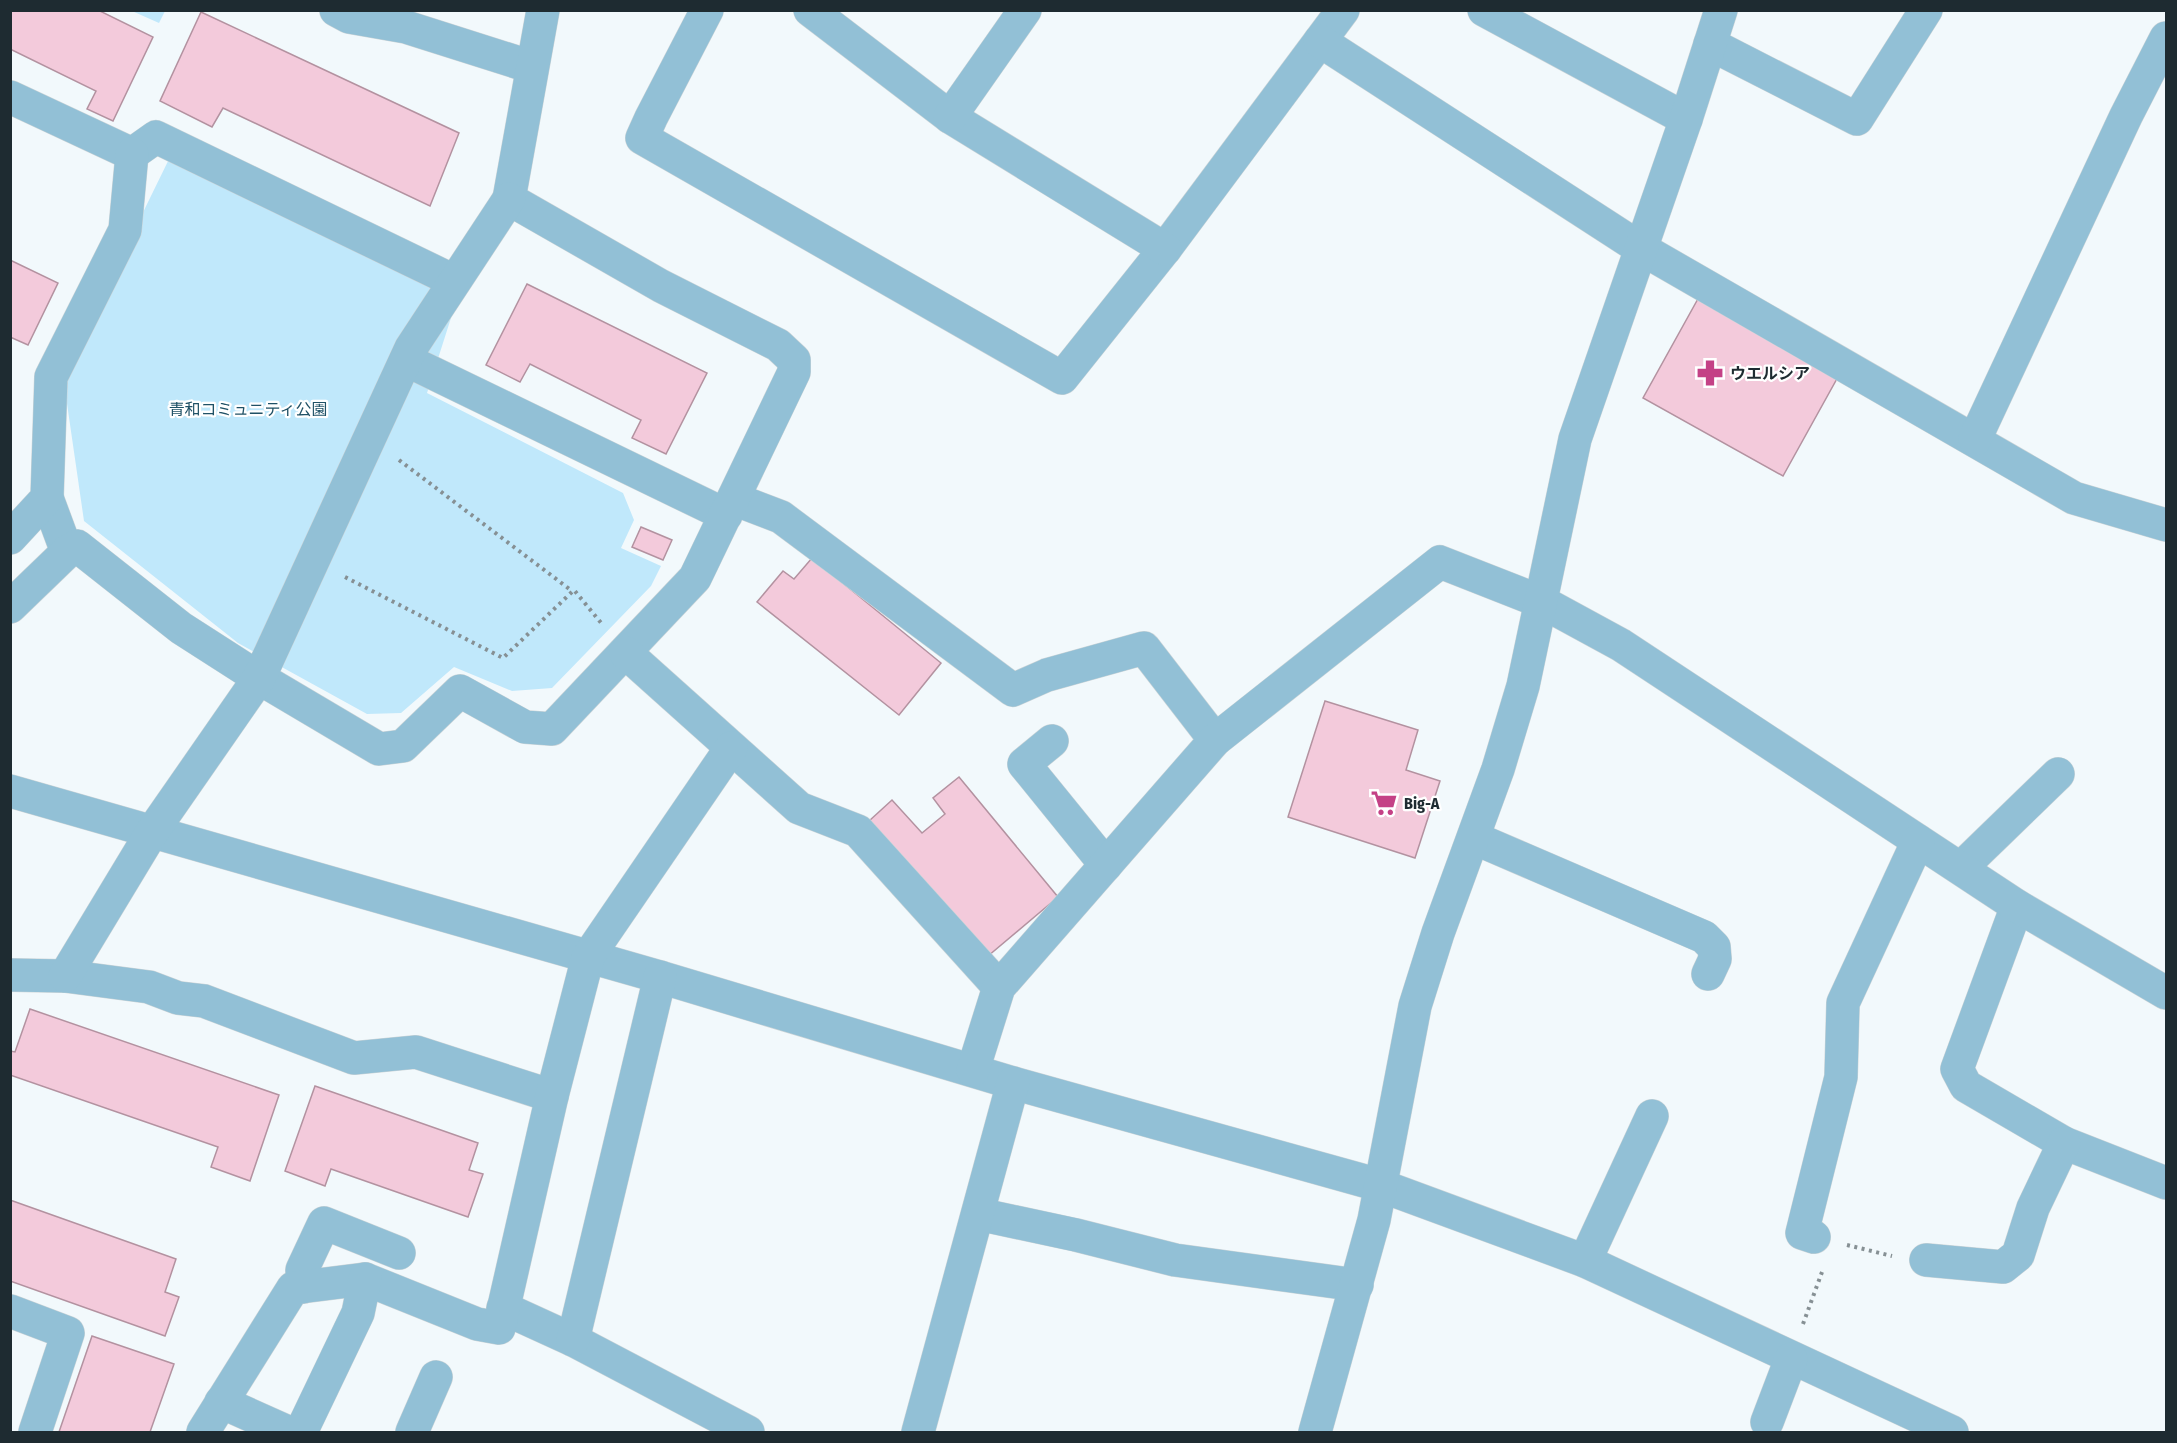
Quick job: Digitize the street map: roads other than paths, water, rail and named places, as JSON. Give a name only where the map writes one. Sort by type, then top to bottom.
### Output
[{"type":"street","points":[[336,10],[349,17],[393,17],[406,27],[532,67]]},
{"type":"street","points":[[65,976],[152,832],[259,678],[411,348],[509,199],[543,10]]},
{"type":"street","points":[[707,10],[642,138],[1062,378],[1165,249],[1343,10]]},
{"type":"street","points":[[810,10],[950,117],[1165,249]]},
{"type":"street","points":[[950,117],[1025,10]]},
{"type":"street","points":[[1484,10],[1686,119]]},
{"type":"street","points":[[1315,1432],[1374,1220],[1415,1006],[1438,933],[1498,769],[1523,686],[1575,439],[1686,119],[1721,10]]},
{"type":"street","points":[[1710,44],[1857,119],[1926,10]]},
{"type":"street","points":[[1975,439],[2126,116],[2166,38]]},
{"type":"street","points":[[1320,41],[1640,248],[2074,498],[2166,525]]},
{"type":"street","points":[[10,97],[132,154]]},
{"type":"street","points":[[67,552],[48,498],[51,377],[125,230],[132,154],[156,136],[454,281]]},
{"type":"street","points":[[10,607],[67,552],[77,546],[181,628],[259,678],[379,749],[403,746],[460,691],[525,727],[552,729],[695,578],[794,372],[794,360],[778,345],[661,286],[509,199]]},
{"type":"street","points":[[406,360],[730,507],[781,517],[1013,690],[1047,675],[1144,648],[1215,740]]},
{"type":"street","points":[[10,538],[48,498]]},
{"type":"street","points":[[973,1070],[999,987],[1215,740],[1440,562],[1542,602],[1621,645],[2017,906],[2166,993]]},
{"type":"street","points":[[626,652],[799,808],[858,831],[999,987]]},
{"type":"street","points":[[1052,741],[1024,764],[1106,865]]},
{"type":"street","points":[[203,1432],[293,1288],[365,1279],[477,1324],[499,1328],[552,1096],[588,957],[731,748]]},
{"type":"street","points":[[1961,868],[2058,774]]},
{"type":"street","points":[[10,791],[660,977],[1013,1083],[1379,1185],[1585,1261],[1949,1432]]},
{"type":"street","points":[[1474,838],[1704,937],[1714,947],[1715,959],[1708,974]]},
{"type":"street","points":[[1823,1239],[1802,1233],[1841,1077],[1843,1003],[1918,840]]},
{"type":"street","points":[[2017,906],[1957,1069],[1966,1086],[2064,1143],[2166,1183]]},
{"type":"street","points":[[10,975],[65,976],[149,987],[178,998],[204,1001],[354,1058],[416,1052],[552,1096]]},
{"type":"street","points":[[573,1340],[660,977]]},
{"type":"street","points":[[918,1432],[1013,1083]]},
{"type":"street","points":[[1585,1261],[1652,1116]]},
{"type":"street","points":[[1926,1260],[2003,1267],[2018,1254],[2033,1209],[2064,1143]]},
{"type":"street","points":[[978,1214],[1076,1235],[1175,1260],[1357,1285]]},
{"type":"street","points":[[303,1287],[302,1270],[324,1223],[399,1253]]},
{"type":"street","points":[[301,1432],[358,1313],[365,1279]]},
{"type":"street","points":[[503,1308],[573,1340],[748,1432]]},
{"type":"street","points":[[10,1311],[68,1333],[35,1432]]},
{"type":"street","points":[[1767,1422],[1791,1359]]},
{"type":"street","points":[[412,1432],[436,1377]]},
{"type":"street","points":[[221,1402],[288,1432]]},
{"type":"place","name":"ウエルシア","points":[[1710,373]]},
{"type":"place","name":"Big-A","points":[[1384,803]]},
{"type":"park label","name":"青和コミュニティ公園","points":[[248,409]]}]
